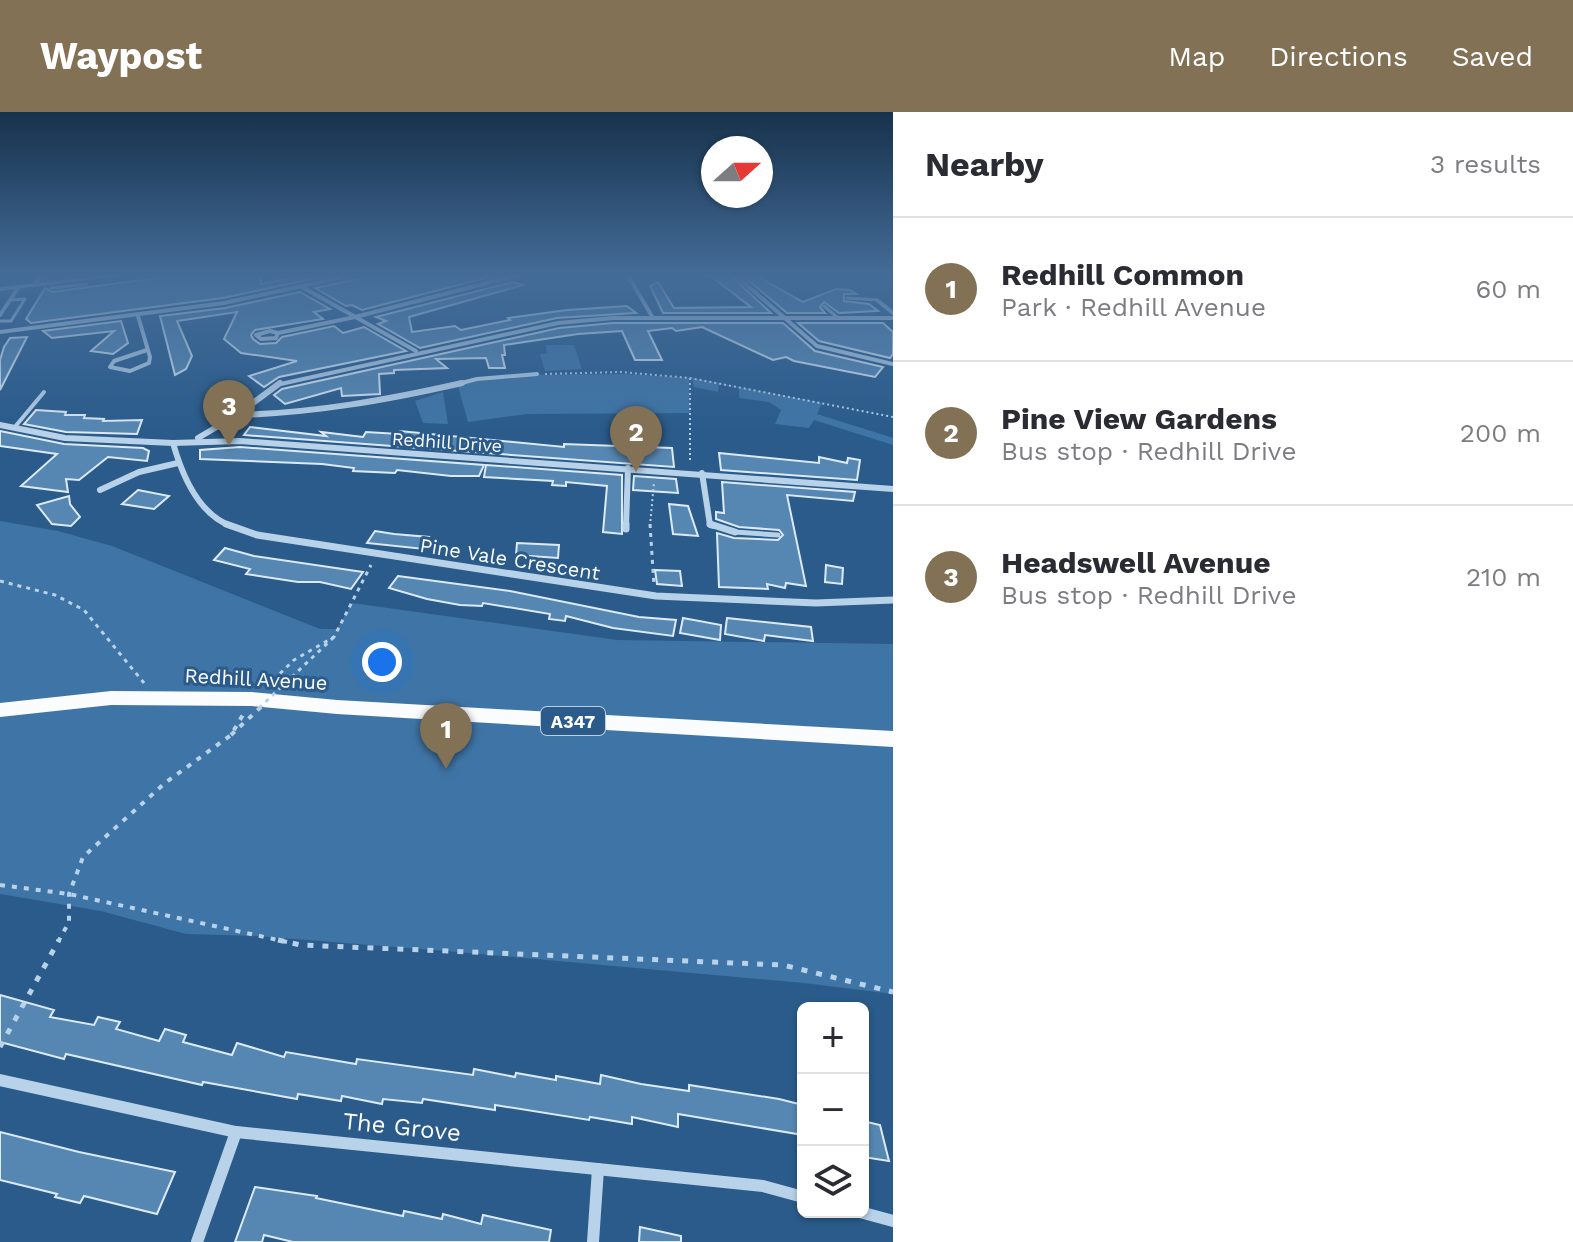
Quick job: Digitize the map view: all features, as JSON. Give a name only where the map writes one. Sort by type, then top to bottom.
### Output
[{"type":"main road","name":"Redhill Avenue","points":[[0,710],[111,698],[252,699],[352,708],[893,739]]},
{"type":"street","points":[[0,332],[45,327]]},
{"type":"street","points":[[141,327],[150,360],[143,367],[122,371],[110,367],[114,361],[147,350]]},
{"type":"street","points":[[278,333],[308,327]]},
{"type":"street","points":[[372,327],[416,352]]},
{"type":"street","points":[[194,441],[237,415],[278,383],[542,327]]},
{"type":"street","points":[[794,327],[817,346],[893,364]]},
{"type":"street","points":[[237,415],[299,412],[380,402],[477,379],[537,374]]},
{"type":"street","name":"Redhill Drive","points":[[0,425],[65,438],[173,443],[240,441],[893,489]]},
{"type":"street","name":"Pine Vale Crescent","points":[[173,443],[178,463],[192,489],[219,521],[257,535],[656,596],[816,603],[893,600]]},
{"type":"street","points":[[100,490],[139,472],[178,463]]},
{"type":"street","points":[[626,529],[628,468]]},
{"type":"street","points":[[702,473],[710,525],[735,532]]},
{"type":"street","name":"The Grove","points":[[0,1080],[236,1132],[763,1186],[797,1195]]},
{"type":"street","points":[[197,1242],[236,1132]]},
{"type":"street","points":[[593,1242],[598,1169]]},
{"type":"street","points":[[869,1214],[893,1221]]},
{"type":"lane","points":[[14,428],[44,392]]},
{"type":"lane","points":[[735,532],[778,535]]},
{"type":"path","points":[[537,374],[621,372],[690,378],[893,417]]},
{"type":"path","points":[[689,472],[690,378]]},
{"type":"path","points":[[654,470],[649,539],[656,596]]},
{"type":"path","points":[[0,1047],[69,922],[69,894],[83,857],[165,783],[231,735],[334,637],[377,555]]},
{"type":"path","points":[[0,581],[84,610],[129,671],[161,699]]},
{"type":"path","points":[[231,735],[252,699],[294,660],[334,637]]},
{"type":"path","points":[[0,885],[69,894],[301,945],[783,965],[893,992]]},
{"type":"shaded area","points":[[546,345],[574,345],[582,369],[545,371],[540,354],[547,354]]},
{"type":"shaded area","points":[[626,374],[689,378],[690,413],[527,414],[468,422],[458,386],[491,378],[513,379],[511,375]]},
{"type":"shaded area","points":[[692,378],[822,403],[817,414],[893,438],[893,445],[814,420],[809,428],[775,424],[781,410],[769,402],[739,398],[739,388],[719,384],[718,392],[694,387]]},
{"type":"shaded area","points":[[443,392],[448,424],[423,423],[415,401]]},
{"type":"shaded area","points":[[0,521],[58,531],[112,546],[320,629],[337,629],[352,603],[617,640],[893,644],[893,994],[804,983],[446,951],[256,936],[186,934],[101,911],[0,894]]},
{"type":"building","points":[[76,327],[123,327],[128,343],[113,354],[91,351],[114,331],[52,338],[43,331]]},
{"type":"building","points":[[163,327],[179,327],[192,356],[186,369],[175,375]]},
{"type":"building","points":[[230,327],[275,327],[255,330],[251,335],[260,344],[276,343],[282,337],[331,327],[343,333],[364,327],[406,351],[279,377],[264,387],[249,376],[297,361],[241,353],[224,339]]},
{"type":"building","points":[[383,327],[411,327],[412,332],[450,327],[461,330],[517,327],[420,348]]},
{"type":"building","points":[[573,327],[787,327],[815,351],[883,367],[875,377],[786,357],[773,360],[702,327],[676,331],[672,328],[648,331],[662,360],[635,360],[622,331],[578,334],[504,345],[505,355],[502,355],[505,368],[489,368],[486,358],[436,359],[447,368],[394,370],[394,373],[379,374],[380,394],[342,396],[341,388],[285,404],[274,395],[282,389]]},
{"type":"building","points":[[802,327],[887,327],[893,332],[893,354],[890,358],[819,341]]},
{"type":"building","points":[[27,337],[0,390],[0,360],[4,347],[10,338]]},
{"type":"building","points":[[36,410],[85,415],[84,418],[103,421],[142,420],[137,434],[66,432],[24,424]]},
{"type":"building","points":[[250,427],[326,436],[321,432],[363,437],[366,432],[399,434],[400,431],[564,447],[564,444],[672,448],[674,467],[244,435]]},
{"type":"building","points":[[0,431],[64,444],[143,448],[149,451],[147,461],[108,457],[79,480],[66,479],[68,492],[21,486],[57,454],[0,446]]},
{"type":"building","points":[[240,447],[484,465],[479,476],[451,476],[397,470],[395,473],[353,471],[354,468],[322,464],[200,459],[200,450]]},
{"type":"building","points":[[719,453],[819,463],[819,457],[847,463],[848,458],[860,460],[857,480],[721,470]]},
{"type":"building","points":[[486,465],[622,475],[622,534],[603,532],[607,486],[566,482],[566,486],[552,485],[553,481],[484,477]]},
{"type":"building","points":[[634,476],[676,479],[678,493],[633,490]]},
{"type":"building","points":[[722,482],[855,492],[853,501],[787,495],[806,586],[786,583],[785,588],[767,584],[768,589],[719,587],[717,533],[734,538],[778,540],[783,535],[779,530],[739,527],[716,519],[716,512],[724,513]]},
{"type":"building","points":[[138,490],[169,496],[154,509],[122,504]]},
{"type":"building","points":[[69,496],[70,504],[80,517],[71,526],[52,524],[37,505]]},
{"type":"building","points":[[669,504],[688,506],[698,536],[673,534]]},
{"type":"building","points":[[375,531],[429,537],[424,549],[367,543]]},
{"type":"building","points":[[517,543],[559,545],[558,558],[516,555]]},
{"type":"building","points":[[225,548],[254,556],[363,572],[351,589],[320,582],[246,574],[250,569],[214,560]]},
{"type":"building","points":[[826,565],[843,568],[842,584],[825,582]]},
{"type":"building","points":[[655,570],[680,571],[682,586],[657,584]]},
{"type":"building","points":[[398,576],[510,591],[639,617],[676,620],[673,636],[613,628],[566,616],[565,621],[549,619],[550,614],[483,603],[482,606],[460,605],[427,599],[389,588]]},
{"type":"building","points":[[683,618],[721,625],[720,640],[680,633]]},
{"type":"building","points":[[727,618],[811,627],[813,641],[765,635],[764,641],[725,634]]},
{"type":"building","points":[[0,995],[54,1010],[50,1017],[94,1025],[98,1017],[120,1022],[116,1029],[159,1041],[165,1029],[186,1035],[183,1042],[232,1055],[237,1043],[284,1057],[286,1052],[356,1064],[357,1059],[473,1075],[474,1069],[515,1077],[516,1073],[556,1080],[556,1076],[600,1084],[601,1075],[689,1091],[689,1085],[779,1099],[797,1104],[797,1134],[678,1114],[678,1127],[632,1117],[632,1124],[495,1105],[495,1110],[423,1099],[422,1103],[383,1099],[382,1104],[342,1096],[341,1101],[298,1094],[297,1099],[203,1082],[202,1085],[66,1054],[64,1059],[0,1042]]},
{"type":"building","points":[[869,1122],[880,1125],[889,1161],[869,1158]]},
{"type":"building","points":[[0,1132],[175,1172],[157,1214],[84,1196],[80,1203],[0,1180]]},
{"type":"building","points":[[255,1187],[317,1196],[403,1216],[404,1211],[442,1219],[443,1214],[481,1224],[483,1215],[551,1230],[549,1242],[293,1242],[264,1235],[262,1242],[235,1242]]},
{"type":"building","points":[[640,1227],[681,1236],[681,1242],[639,1242]]},
{"type":"place","name":"Headswell Avenue","points":[[229,446]]},
{"type":"place","name":"Pine View Gardens","points":[[636,472]]},
{"type":"place","name":"Redhill Common","points":[[446,769]]}]
